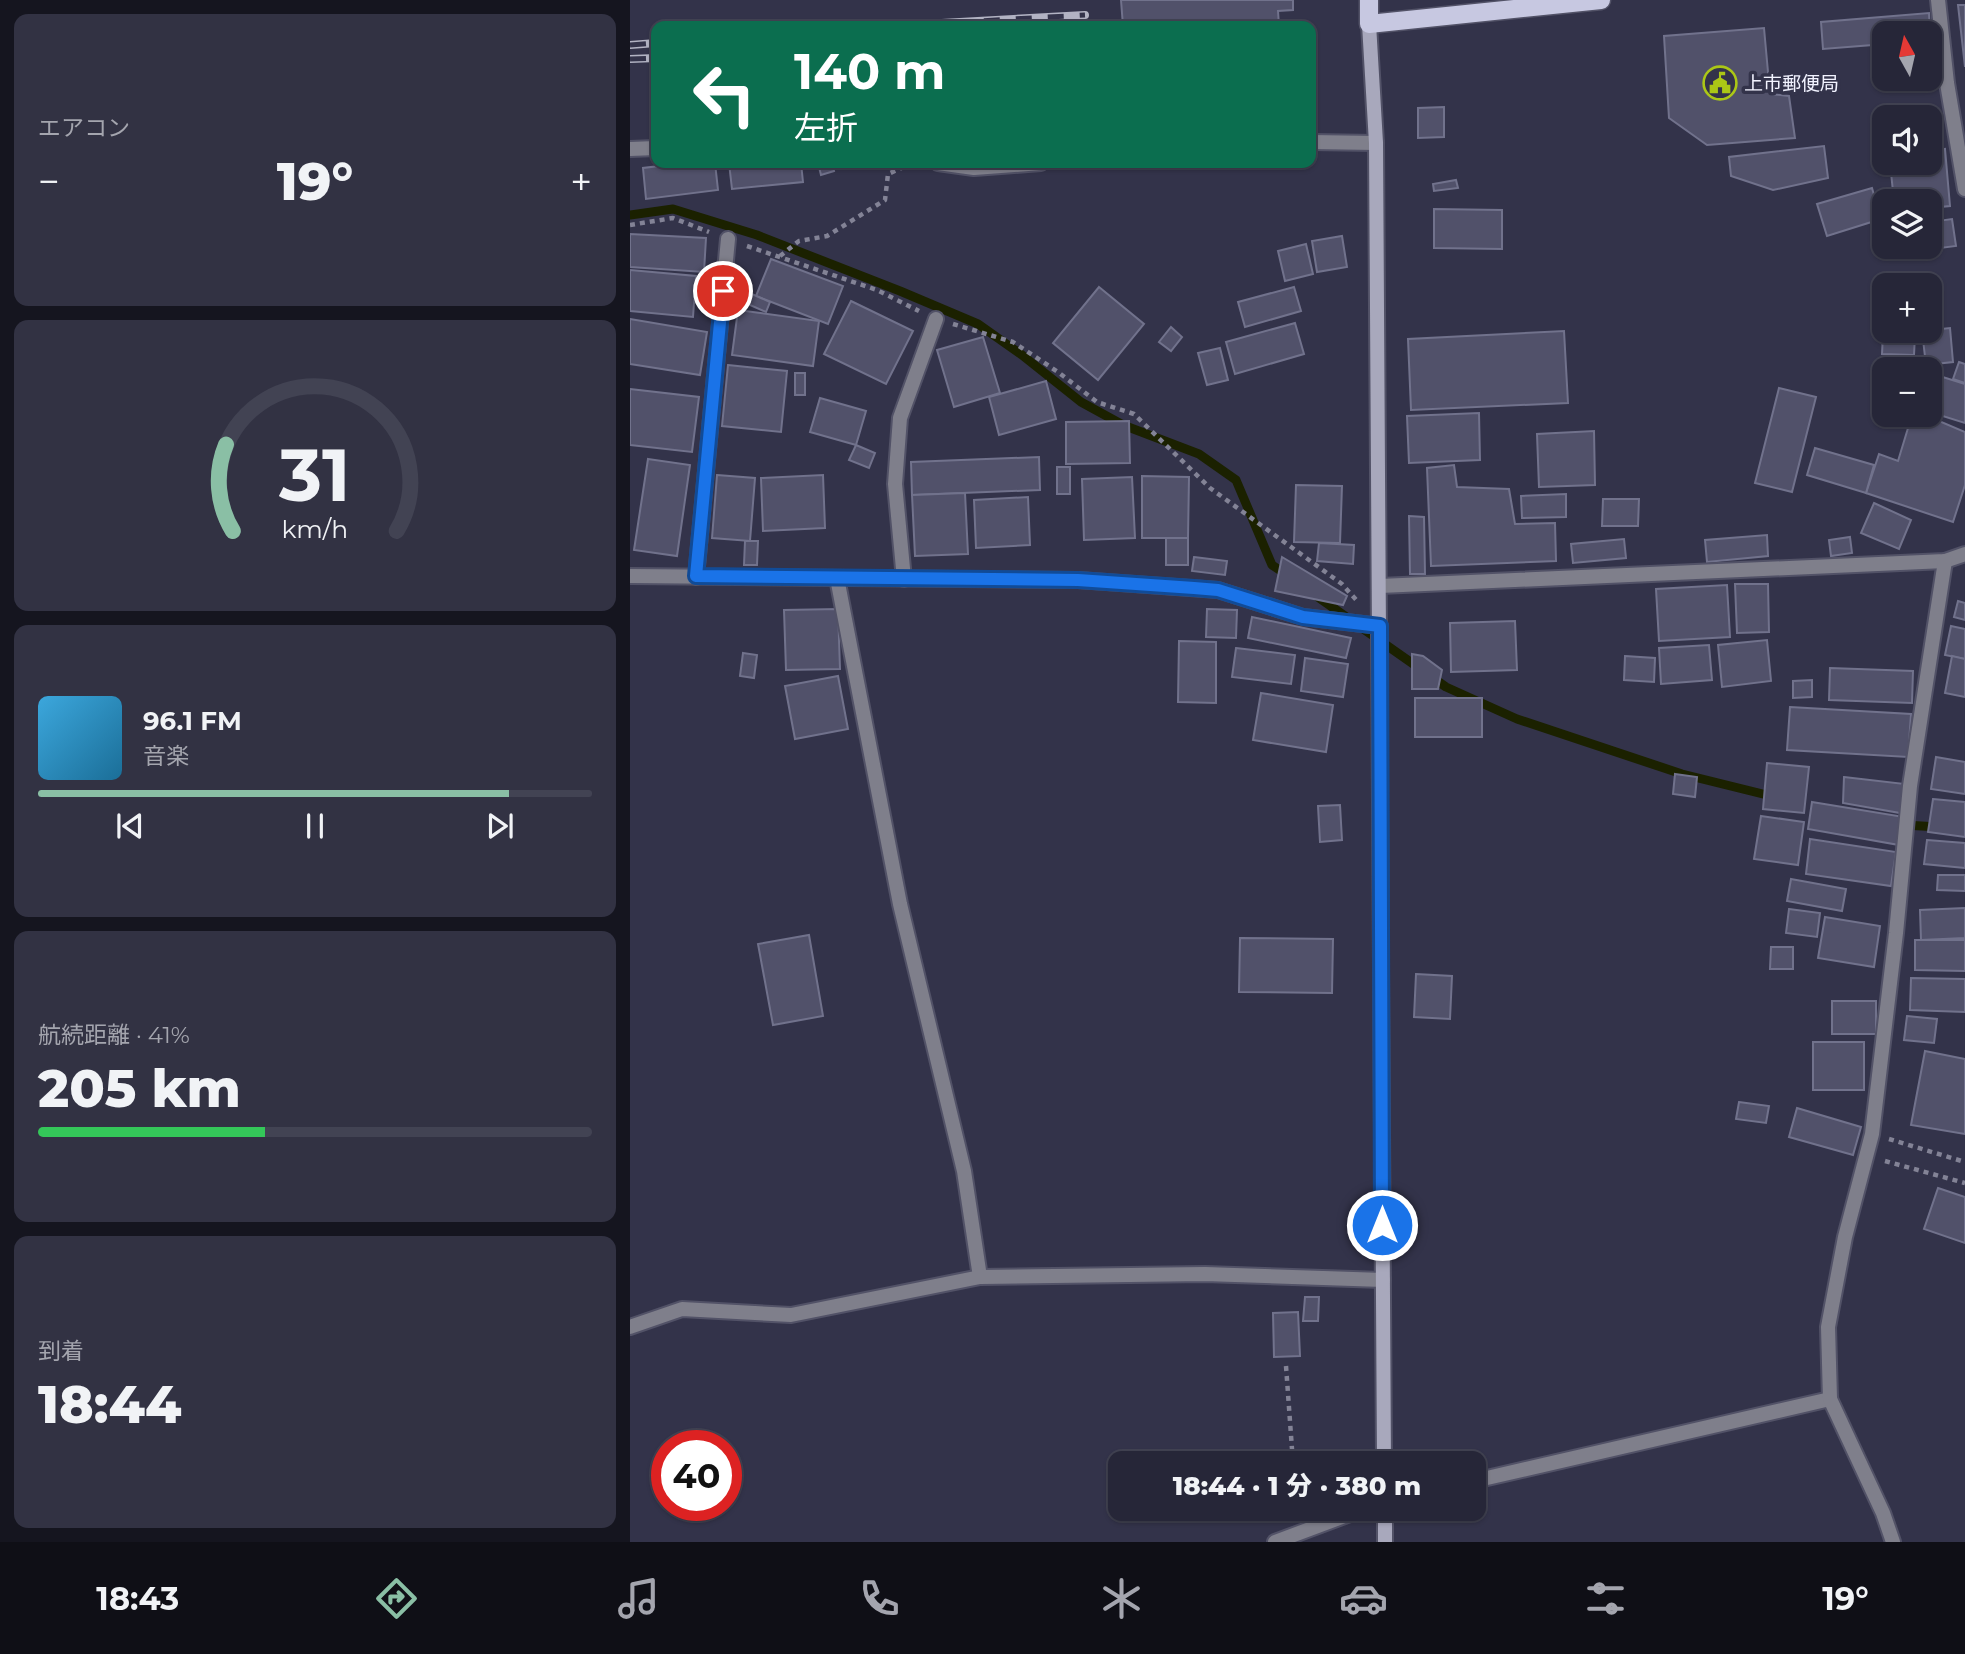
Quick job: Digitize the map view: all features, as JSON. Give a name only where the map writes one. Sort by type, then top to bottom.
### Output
[{"type":"main road","points":[[1369,0],[1370,24],[1601,0]]},
{"type":"street","points":[[1938,0],[1947,83],[1965,189]]},
{"type":"street","points":[[1370,24],[1376,143],[1384,1451]]},
{"type":"street","points":[[1316,142],[1376,143]]},
{"type":"street","points":[[630,149],[651,148]]},
{"type":"street","points":[[696,576],[728,239]]},
{"type":"street","points":[[904,579],[895,484],[900,418],[936,319]]},
{"type":"street","points":[[1380,586],[1945,561],[1965,554]]},
{"type":"street","points":[[1893,1542],[1883,1513],[1830,1399],[1828,1327],[1845,1237],[1872,1134],[1910,786],[1945,561]]},
{"type":"street","points":[[630,576],[1078,580],[1218,590],[1303,617],[1380,626]]},
{"type":"street","points":[[837,578],[900,904],[964,1171],[980,1277]]},
{"type":"street","points":[[630,1327],[682,1309],[791,1315],[980,1277],[1205,1274],[1382,1280]]},
{"type":"street","points":[[1486,1478],[1830,1399]]},
{"type":"street","points":[[1275,1542],[1331,1521]]},
{"type":"street","points":[[1385,1521],[1385,1542]]},
{"type":"path","points":[[779,257],[799,241],[827,236],[885,200],[888,174],[902,168]]},
{"type":"path","points":[[630,225],[673,218],[877,290],[936,319],[1013,342],[1097,402],[1134,414],[1210,488],[1342,584],[1380,626]]},
{"type":"path","points":[[1872,1134],[1965,1162]]},
{"type":"path","points":[[1867,1156],[1965,1183]]},
{"type":"path","points":[[1286,1366],[1292,1451]]},
{"type":"building","points":[[1121,0],[1293,0],[1293,10],[1278,11],[1279,21],[1123,21]]},
{"type":"building","points":[[1958,5],[1965,5],[1965,67]]},
{"type":"building","points":[[1929,13],[1929,21],[1872,21],[1872,45],[1823,49],[1821,22]]},
{"type":"building","points":[[1764,28],[1770,94],[1789,96],[1795,138],[1707,145],[1669,118],[1664,36]]},
{"type":"building","points":[[1444,107],[1444,137],[1418,138],[1418,108]]},
{"type":"building","points":[[1824,146],[1828,178],[1773,190],[1731,176],[1729,157]]},
{"type":"building","points":[[1942,149],[1945,149],[1950,206],[1942,207],[1942,189],[1893,189],[1891,175],[1942,175]]},
{"type":"building","points":[[643,168],[716,168],[718,190],[646,199]]},
{"type":"building","points":[[730,168],[802,168],[803,182],[732,189]]},
{"type":"building","points":[[819,168],[833,168],[834,171],[821,175]]},
{"type":"building","points":[[1456,180],[1458,188],[1434,191],[1433,184]]},
{"type":"building","points":[[1872,188],[1872,222],[1827,236],[1817,204]]},
{"type":"building","points":[[1434,209],[1502,210],[1502,249],[1434,248]]},
{"type":"building","points":[[1952,219],[1956,246],[1942,248],[1942,220]]},
{"type":"building","points":[[630,234],[706,238],[704,272],[630,267]]},
{"type":"building","points":[[1342,236],[1347,267],[1317,272],[1312,241]]},
{"type":"building","points":[[1306,244],[1313,274],[1285,281],[1278,251]]},
{"type":"building","points":[[771,259],[843,286],[828,324],[756,296]]},
{"type":"building","points":[[630,270],[696,276],[693,317],[630,311]]},
{"type":"building","points":[[1099,287],[1144,324],[1098,380],[1053,343]]},
{"type":"building","points":[[1294,287],[1301,311],[1245,327],[1238,302]]},
{"type":"building","points":[[738,288],[770,302],[766,312],[734,298]]},
{"type":"building","points":[[851,301],[913,331],[886,384],[824,354]]},
{"type":"building","points":[[738,310],[819,321],[813,366],[732,355]]},
{"type":"building","points":[[630,319],[707,332],[700,375],[630,364]]},
{"type":"building","points":[[1295,323],[1304,354],[1235,374],[1226,342]]},
{"type":"building","points":[[1171,327],[1182,337],[1171,351],[1159,342]]},
{"type":"building","points":[[1950,328],[1953,362],[1942,363],[1942,357],[1925,357],[1923,343],[1942,343],[1942,329]]},
{"type":"building","points":[[1564,331],[1568,403],[1411,410],[1408,339]]},
{"type":"building","points":[[983,337],[1000,393],[954,407],[937,350]]},
{"type":"building","points":[[1883,343],[1915,343],[1914,355],[1882,354]]},
{"type":"building","points":[[1220,348],[1228,380],[1207,385],[1198,353]]},
{"type":"building","points":[[1959,362],[1965,364],[1965,383],[1953,379]]},
{"type":"building","points":[[728,365],[787,371],[781,432],[722,426]]},
{"type":"building","points":[[795,373],[805,373],[805,395],[795,395]]},
{"type":"building","points":[[1942,377],[1965,384],[1965,423],[1942,416]]},
{"type":"building","points":[[1046,381],[1056,419],[999,435],[989,397]]},
{"type":"building","points":[[1779,388],[1816,397],[1792,492],[1755,483]]},
{"type":"building","points":[[630,389],[699,397],[692,452],[630,445]]},
{"type":"building","points":[[820,398],[866,411],[856,445],[810,432]]},
{"type":"building","points":[[1479,413],[1480,460],[1409,463],[1407,416]]},
{"type":"building","points":[[1129,421],[1130,463],[1066,464],[1066,422]]},
{"type":"building","points":[[1942,422],[1965,432],[1965,485],[1953,522],[1866,493],[1879,454],[1898,461],[1908,427],[1942,427]]},
{"type":"building","points":[[1594,431],[1595,485],[1539,487],[1537,434]]},
{"type":"building","points":[[856,445],[875,453],[869,468],[849,460]]},
{"type":"building","points":[[1815,448],[1874,465],[1866,493],[1807,475]]},
{"type":"building","points":[[1039,457],[1040,490],[912,495],[911,462]]},
{"type":"building","points":[[648,459],[690,465],[677,556],[634,550]]},
{"type":"building","points":[[1454,465],[1457,487],[1509,489],[1515,524],[1555,523],[1556,561],[1431,566],[1427,468]]},
{"type":"building","points":[[1057,467],[1070,467],[1070,494],[1057,494]]},
{"type":"building","points":[[717,475],[755,478],[750,541],[712,538]]},
{"type":"building","points":[[823,475],[825,528],[763,531],[761,478]]},
{"type":"building","points":[[1142,476],[1189,477],[1188,538],[1142,538]]},
{"type":"building","points":[[1132,477],[1135,538],[1084,540],[1082,479]]},
{"type":"building","points":[[1296,485],[1342,486],[1340,543],[1294,542]]},
{"type":"building","points":[[965,493],[968,554],[915,556],[912,495]]},
{"type":"building","points":[[1566,494],[1566,517],[1522,518],[1521,496]]},
{"type":"building","points":[[1028,497],[1030,545],[976,548],[974,500]]},
{"type":"building","points":[[1603,499],[1639,499],[1638,526],[1602,526]]},
{"type":"building","points":[[1874,503],[1911,520],[1899,549],[1861,533]]},
{"type":"building","points":[[1409,516],[1424,517],[1425,574],[1410,574]]},
{"type":"building","points":[[1767,535],[1768,556],[1707,562],[1705,540]]},
{"type":"building","points":[[1850,537],[1852,553],[1831,556],[1829,540]]},
{"type":"building","points":[[1166,538],[1188,538],[1188,565],[1166,565]]},
{"type":"building","points":[[1624,539],[1626,558],[1573,563],[1571,544]]},
{"type":"building","points":[[745,541],[758,541],[757,565],[744,565]]},
{"type":"building","points":[[1319,543],[1354,545],[1353,564],[1317,561]]},
{"type":"building","points":[[1194,557],[1227,561],[1225,575],[1192,571]]},
{"type":"building","points":[[1282,557],[1347,596],[1343,605],[1275,591]]},
{"type":"building","points":[[1735,584],[1768,584],[1769,632],[1737,633]]},
{"type":"building","points":[[1727,585],[1730,637],[1659,641],[1656,589]]},
{"type":"building","points":[[1958,601],[1965,603],[1965,620],[1954,617]]},
{"type":"building","points":[[838,609],[840,669],[786,670],[784,610]]},
{"type":"building","points":[[1207,609],[1237,610],[1236,638],[1206,637]]},
{"type":"building","points":[[1252,617],[1351,638],[1346,658],[1248,638]]},
{"type":"building","points":[[1515,621],[1517,670],[1451,672],[1450,623]]},
{"type":"building","points":[[1951,626],[1965,629],[1965,659],[1945,655]]},
{"type":"building","points":[[1767,640],[1771,681],[1722,687],[1718,645]]},
{"type":"building","points":[[1179,641],[1216,642],[1216,703],[1178,702]]},
{"type":"building","points":[[1709,645],[1712,680],[1661,684],[1659,648]]},
{"type":"building","points":[[1236,648],[1295,655],[1291,684],[1232,677]]},
{"type":"building","points":[[743,653],[757,655],[754,678],[740,676]]},
{"type":"building","points":[[1412,654],[1423,656],[1442,670],[1438,689],[1412,689]]},
{"type":"building","points":[[1625,656],[1655,658],[1654,682],[1624,680]]},
{"type":"building","points":[[1952,656],[1965,659],[1965,697],[1945,693]]},
{"type":"building","points":[[1305,658],[1348,664],[1343,697],[1301,691]]},
{"type":"building","points":[[1830,668],[1913,671],[1912,703],[1829,700]]},
{"type":"building","points":[[838,676],[848,729],[795,739],[785,686]]},
{"type":"building","points":[[1812,680],[1812,697],[1793,698],[1793,681]]},
{"type":"building","points":[[1261,693],[1333,705],[1326,752],[1253,740]]},
{"type":"building","points":[[1415,698],[1482,698],[1482,737],[1415,737]]},
{"type":"building","points":[[1790,707],[1911,714],[1908,757],[1787,750]]},
{"type":"building","points":[[1936,757],[1965,762],[1965,794],[1931,789]]},
{"type":"building","points":[[1767,763],[1809,767],[1804,813],[1763,809]]},
{"type":"building","points":[[1675,774],[1697,777],[1695,797],[1673,794]]},
{"type":"building","points":[[1844,777],[1905,784],[1900,813],[1843,803]]},
{"type":"building","points":[[1933,799],[1965,802],[1965,837],[1928,832]]},
{"type":"building","points":[[1812,802],[1904,817],[1899,845],[1808,829]]},
{"type":"building","points":[[1340,805],[1342,840],[1320,842],[1318,806]]},
{"type":"building","points":[[1761,816],[1804,822],[1798,865],[1754,859]]},
{"type":"building","points":[[1810,839],[1896,852],[1891,886],[1806,874]]},
{"type":"building","points":[[1927,840],[1965,843],[1965,868],[1924,864]]},
{"type":"building","points":[[1938,875],[1965,875],[1965,891],[1937,890]]},
{"type":"building","points":[[1791,879],[1846,889],[1842,911],[1787,901]]},
{"type":"building","points":[[1965,908],[1965,938],[1921,940],[1920,910]]},
{"type":"building","points":[[1789,909],[1820,913],[1817,937],[1786,933]]},
{"type":"building","points":[[1825,917],[1880,926],[1874,967],[1818,958]]},
{"type":"building","points":[[809,935],[823,1016],[773,1025],[758,944]]},
{"type":"building","points":[[1240,938],[1333,939],[1332,993],[1239,992]]},
{"type":"building","points":[[1915,940],[1965,940],[1965,971],[1915,970]]},
{"type":"building","points":[[1771,947],[1793,947],[1793,969],[1770,969]]},
{"type":"building","points":[[1416,974],[1452,976],[1450,1019],[1414,1017]]},
{"type":"building","points":[[1911,978],[1965,979],[1965,1012],[1910,1010]]},
{"type":"building","points":[[1832,1001],[1876,1001],[1876,1034],[1832,1034]]},
{"type":"building","points":[[1907,1016],[1937,1019],[1934,1043],[1904,1040]]},
{"type":"building","points":[[1813,1042],[1864,1042],[1864,1090],[1813,1090]]},
{"type":"building","points":[[1925,1051],[1965,1059],[1965,1134],[1911,1125]]},
{"type":"building","points":[[1739,1102],[1769,1106],[1766,1123],[1736,1119]]},
{"type":"building","points":[[1797,1108],[1861,1127],[1853,1155],[1789,1137]]},
{"type":"building","points":[[1938,1188],[1965,1197],[1965,1243],[1924,1229]]},
{"type":"building","points":[[1305,1297],[1319,1297],[1318,1321],[1303,1321]]},
{"type":"building","points":[[1298,1312],[1300,1356],[1274,1357],[1273,1313]]},
{"type":"waterway","points":[[630,215],[673,209],[757,235],[978,324],[1081,402],[1123,425],[1199,454],[1236,480],[1272,565],[1287,575]]},
{"type":"waterway","points":[[1315,595],[1446,687],[1517,719],[1682,774],[1775,797]]},
{"type":"waterway","points":[[1904,825],[1939,827]]},
{"type":"railway","points":[[978,21],[1085,15]]},
{"type":"railway","points":[[630,45],[651,43]]},
{"type":"railway","points":[[630,59],[651,58]]},
{"type":"place","name":"上市郵便局","points":[[1720,83]]},
{"type":"route","points":[[723,291],[696,576],[1078,580],[1194,588],[1218,590],[1303,617],[1380,626],[1382,1225]]}]
